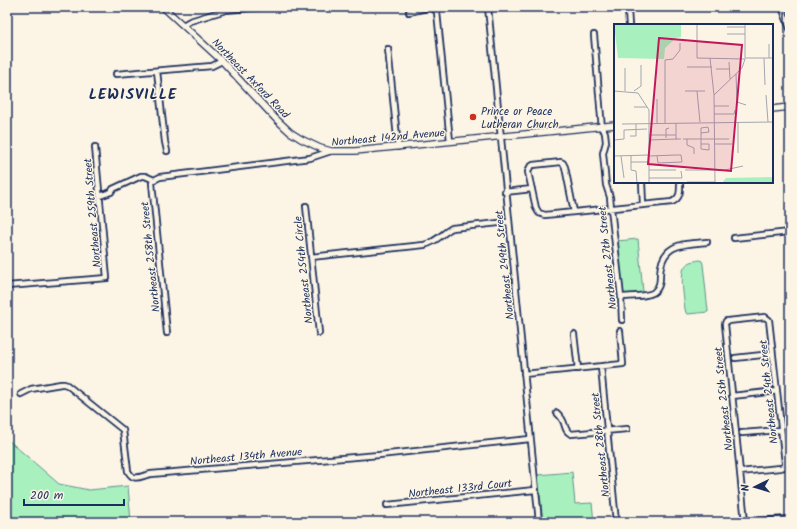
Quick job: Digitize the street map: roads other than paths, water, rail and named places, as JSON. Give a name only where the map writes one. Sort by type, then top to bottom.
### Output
[{"type":"main road","name":"Northeast Axford Road","points":[[163,7],[222,60],[284,127],[306,142],[331,151]]},
{"type":"main road","points":[[773,109],[790,107]]},
{"type":"main road","name":"Northeast 142nd Avenue","points":[[331,151],[355,151],[614,125]]},
{"type":"street","points":[[183,25],[190,21],[226,10],[260,7]]},
{"type":"street","points":[[409,12],[431,7],[436,12],[450,141]]},
{"type":"street","name":"Northeast 249th Street","points":[[488,7],[538,522]]},
{"type":"street","points":[[782,7],[790,29]]},
{"type":"street","points":[[628,10],[629,24]]},
{"type":"street","name":"Northeast 27th Street","points":[[594,35],[606,185],[612,208],[622,320]]},
{"type":"street","points":[[388,49],[398,146]]},
{"type":"street","points":[[116,74],[212,66],[222,60]]},
{"type":"street","points":[[157,70],[167,151]]},
{"type":"street","name":"Northeast 259th Street","points":[[7,286],[107,278],[95,147]]},
{"type":"street","name":"Northeast 142nd Avenue","points":[[100,196],[111,192],[113,189],[141,176],[154,180],[160,177],[310,158],[331,151]]},
{"type":"street","points":[[574,212],[565,165],[563,163],[533,166],[529,169],[528,172],[536,208],[539,213],[545,215],[672,202],[678,198],[680,183]]},
{"type":"street","name":"Northeast 258th Street","points":[[154,180],[152,183],[167,333]]},
{"type":"street","points":[[642,183],[643,205]]},
{"type":"street","points":[[506,192],[532,189]]},
{"type":"street","name":"Northeast 254th Circle","points":[[306,206],[319,333]]},
{"type":"street","points":[[311,257],[430,244],[452,228],[508,222]]},
{"type":"street","points":[[734,238],[790,232]]},
{"type":"street","points":[[621,297],[646,295],[654,292],[660,285],[662,262],[666,254],[672,248],[680,244],[707,242]]},
{"type":"street","name":"Northeast 25th Street","points":[[744,522],[725,324],[726,321],[765,317]]},
{"type":"street","name":"Northeast 24th Street","points":[[740,472],[784,467],[785,463],[769,320],[765,317]]},
{"type":"street","points":[[524,374],[624,364],[620,331]]},
{"type":"street","points":[[574,334],[578,369]]},
{"type":"street","points":[[735,358],[772,354]]},
{"type":"street","name":"Northeast 28th Street","points":[[601,366],[616,522]]},
{"type":"street","name":"Northeast 134th Avenue","points":[[21,394],[31,389],[61,384],[67,385],[123,430],[128,471],[130,475],[137,478],[156,473],[379,455],[530,439]]},
{"type":"street","points":[[732,396],[777,391]]},
{"type":"street","points":[[557,413],[562,419],[566,430],[570,434],[628,429]]},
{"type":"street","points":[[742,433],[781,430]]},
{"type":"street","name":"Northeast 133rd Court","points":[[387,504],[535,490]]},
{"type":"street","points":[[744,522],[787,520]]},
{"type":"place","name":"Prince or Peace Lutheran Church","points":[[473,117]]},
{"type":"district","name":"LEWISVILLE","points":[[133,94]]}]
